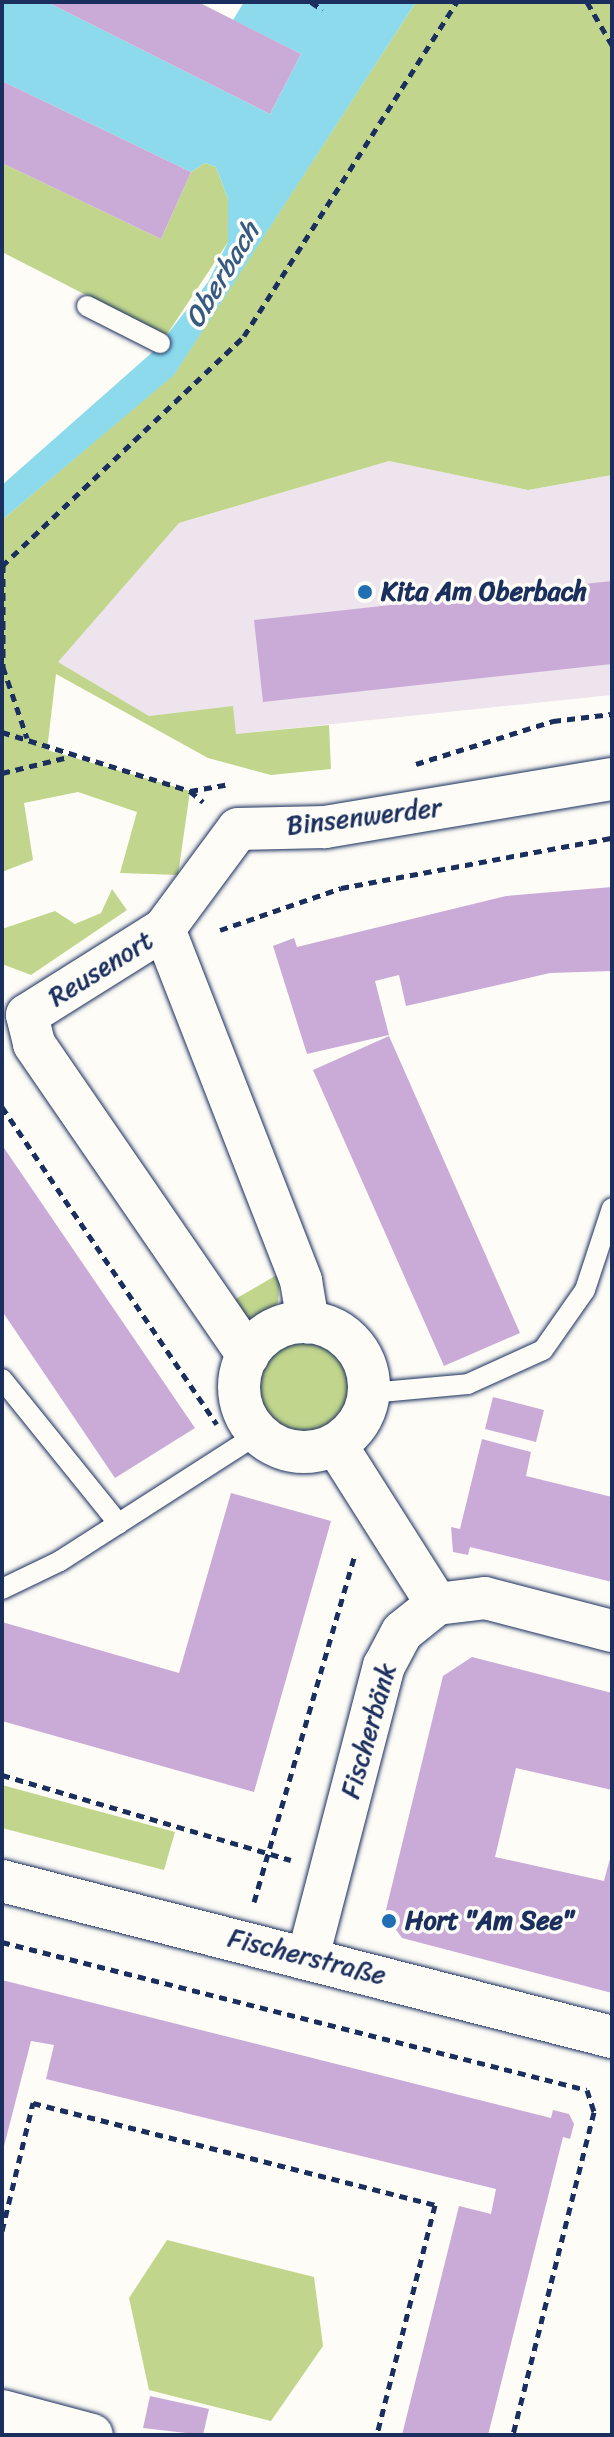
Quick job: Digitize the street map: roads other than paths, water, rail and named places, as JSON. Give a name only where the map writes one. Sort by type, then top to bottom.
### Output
[{"type":"street","name":"Binsenwerder","points":[[166,936],[238,829],[325,827],[612,779]]},
{"type":"street","name":"Reusenort","points":[[248,1355],[34,1044],[14,1009],[166,936],[301,1281],[308,1322]]},
{"type":"street","points":[[308,1322],[328,1326],[360,1353],[370,1393],[353,1431],[336,1445],[295,1452],[246,1442],[240,1396],[248,1355],[273,1330],[308,1322]]},
{"type":"street","points":[[336,1445],[437,1604],[485,1598],[612,1631]]},
{"type":"street","name":"Fischerbänk","points":[[308,1957],[384,1666],[402,1632],[437,1604]]},
{"type":"street","name":"Fischerstraße","points":[[2,1881],[612,2037]]},
{"type":"street","points":[[2,2411],[92,2435]]},
{"type":"lane","points":[[87,306],[160,343]]},
{"type":"lane","points":[[370,1393],[468,1384],[543,1350],[585,1290],[612,1208]]},
{"type":"lane","points":[[2,1379],[119,1524]]},
{"type":"lane","points":[[2,1589],[119,1524],[246,1442]]},
{"type":"water","name":"Oberbach","points":[[2,2],[47,2],[270,114],[301,54],[233,20],[244,2],[416,2],[174,375],[2,520],[2,485],[156,349],[208,282],[228,242],[228,199],[216,167],[205,163],[191,172],[2,81]]},
{"type":"place","name":"Kita Am Oberbach","points":[[365,592]]},
{"type":"place","name":"Hort \"Am See\"","points":[[389,1921]]}]
